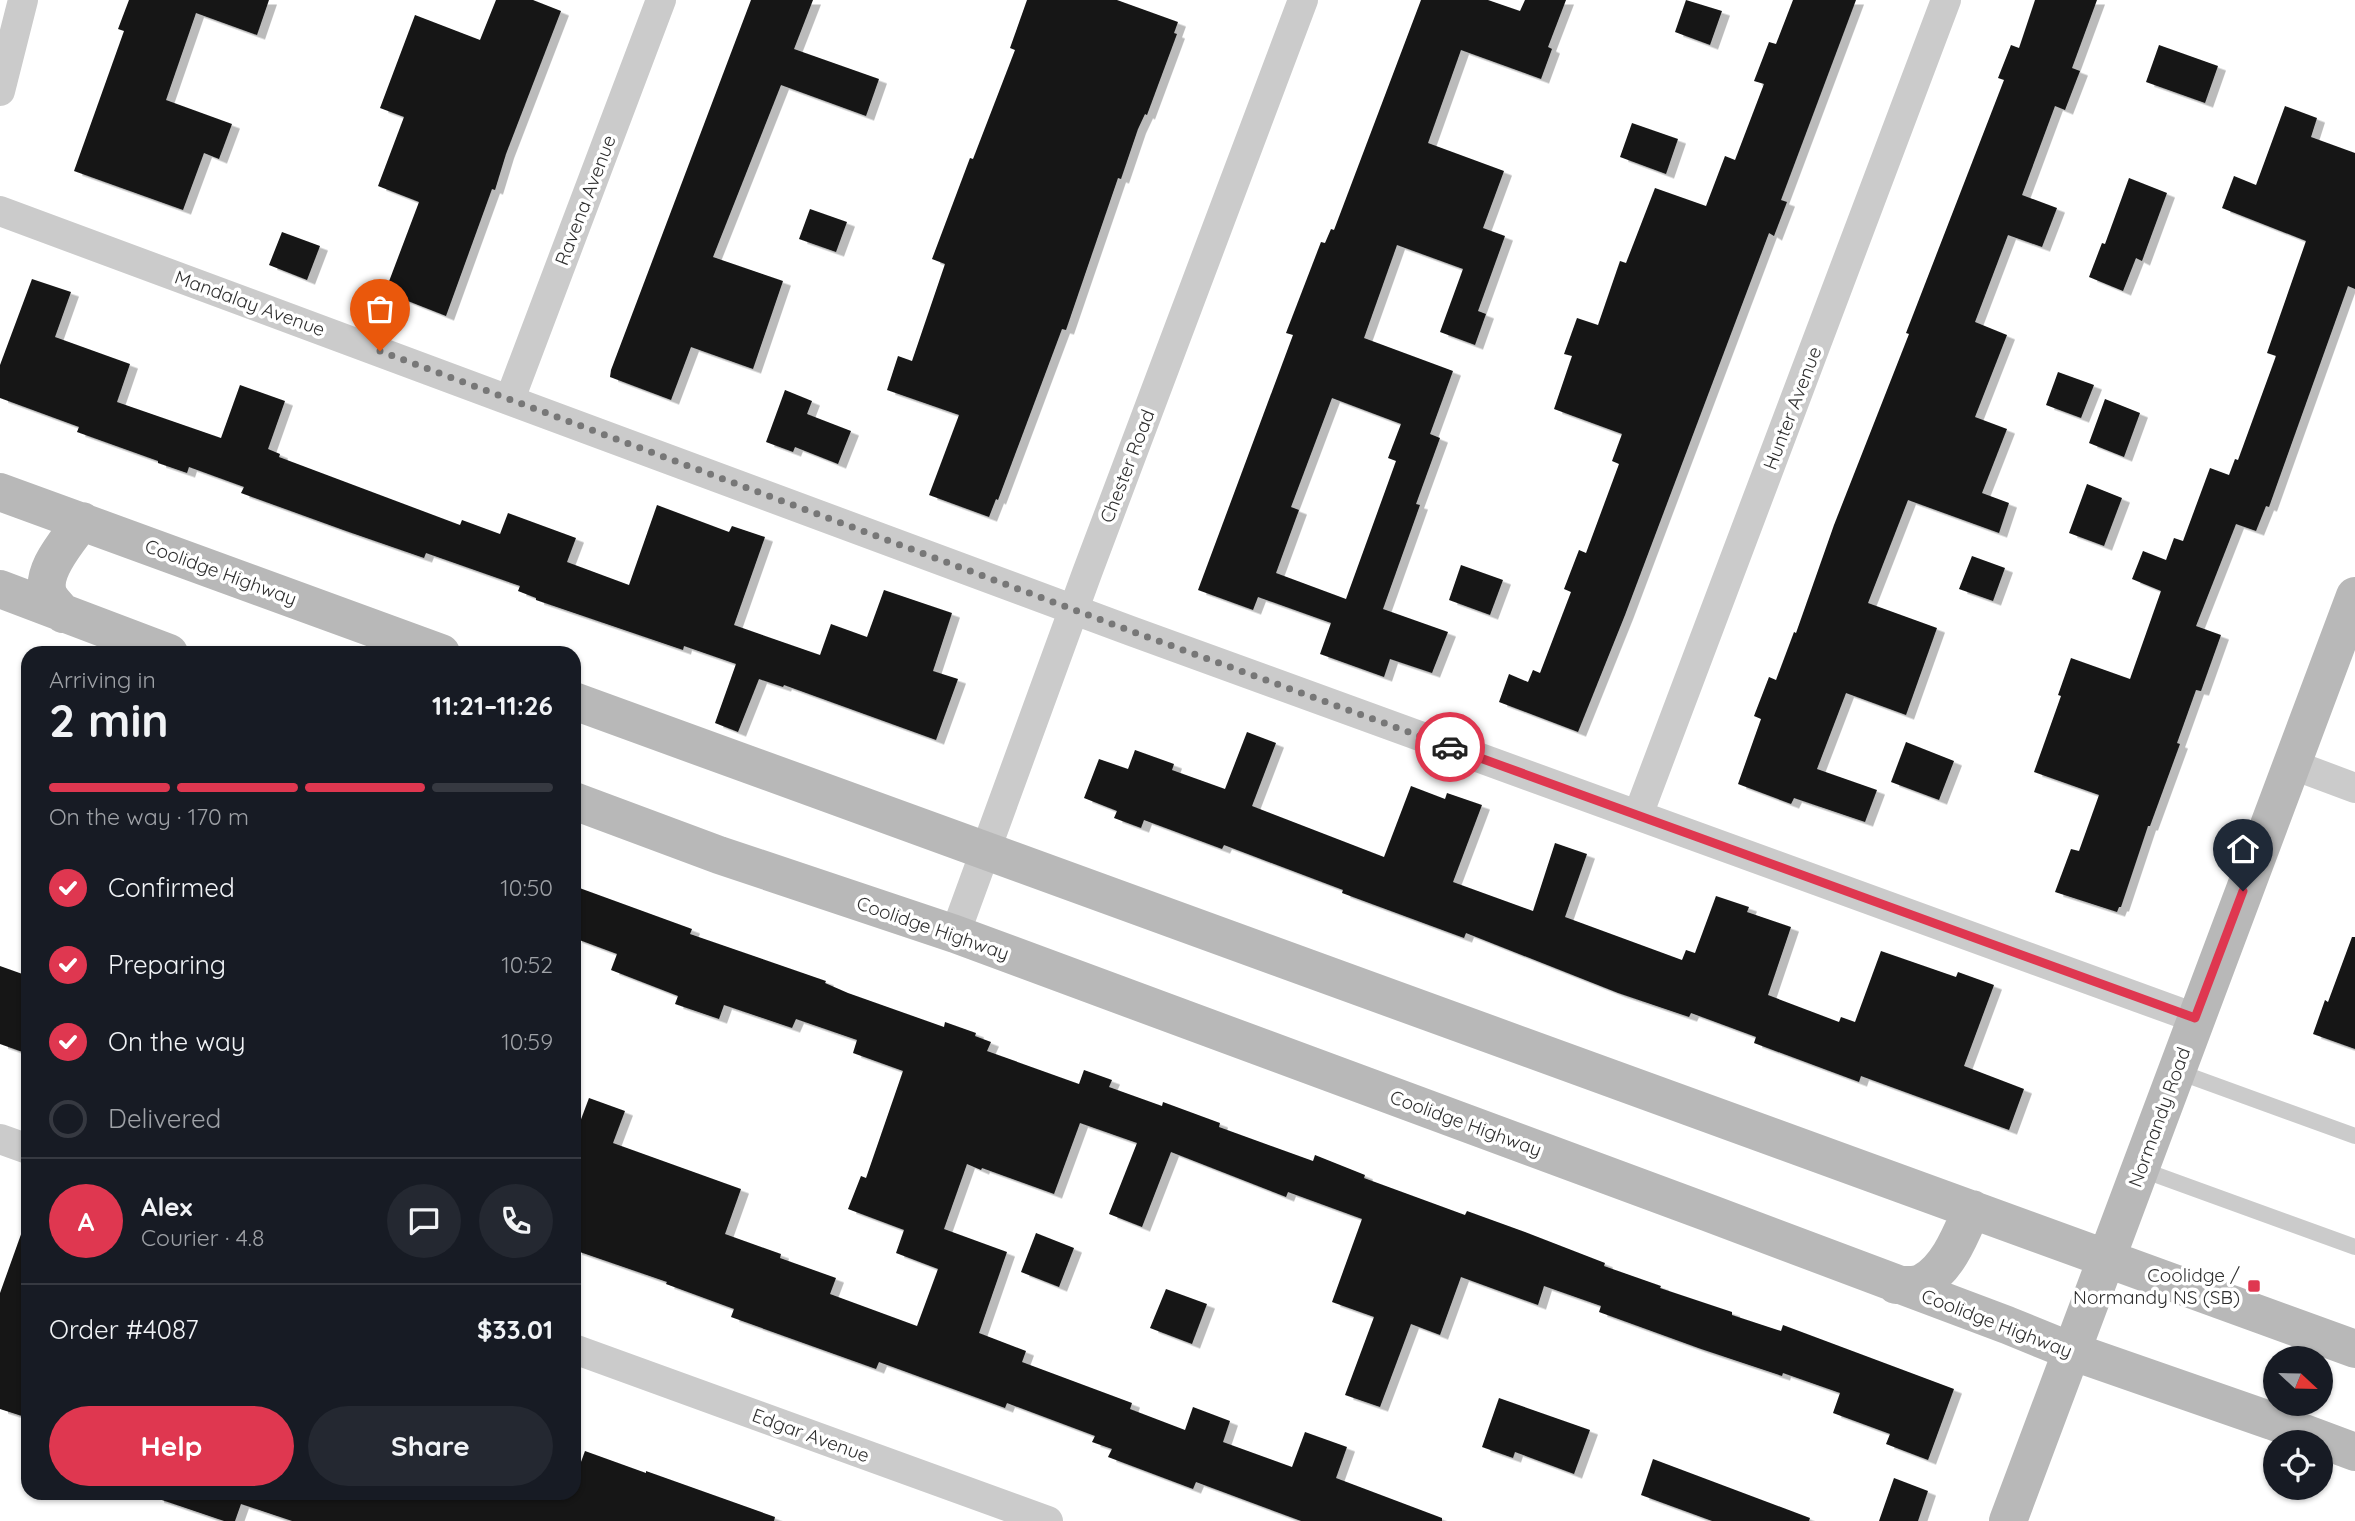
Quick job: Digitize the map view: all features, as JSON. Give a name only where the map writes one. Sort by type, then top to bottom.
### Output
[{"type":"main road","name":"Coolidge Highway","points":[[0,492],[422,646]]},
{"type":"main road","points":[[63,614],[49,596],[48,576],[82,521]]},
{"type":"main road","points":[[0,589],[150,646]]},
{"type":"main road","name":"Normandy Road","points":[[2008,1521],[2355,596]]},
{"type":"main road","points":[[581,704],[2355,1349]]},
{"type":"main road","name":"Coolidge Highway","points":[[581,804],[719,855],[955,934],[1709,1213],[2071,1351],[2355,1452]]},
{"type":"main road","points":[[1896,1285],[1922,1284],[1939,1269],[1958,1239],[1972,1209]]},
{"type":"street","points":[[0,91],[23,0]]},
{"type":"street","name":"Ravena Avenue","points":[[510,399],[661,0]]},
{"type":"street","name":"Chester Road","points":[[955,934],[1303,0]]},
{"type":"street","name":"Hunter Avenue","points":[[1638,815],[1946,0]]},
{"type":"street","name":"Mandalay Avenue","points":[[0,211],[1074,610],[2195,1018]]},
{"type":"street","points":[[2291,764],[2355,788]]},
{"type":"street","points":[[0,1139],[21,1146]]},
{"type":"street","name":"Edgar Avenue","points":[[581,1352],[1048,1521]]},
{"type":"lane","points":[[2175,1070],[2355,1136]]},
{"type":"lane","points":[[2140,1169],[2355,1247]]},
{"type":"building","points":[[129,0],[269,0],[257,35],[196,13],[166,100],[232,124],[219,159],[204,153],[183,210],[74,171],[124,31],[118,29]]},
{"type":"building","points":[[496,0],[533,0],[561,11],[446,316],[385,292],[419,202],[378,186],[404,117],[380,108],[415,15],[480,40]]},
{"type":"building","points":[[751,0],[813,0],[794,49],[879,79],[866,116],[781,85],[713,257],[783,281],[753,369],[691,347],[671,400],[610,377],[611,370]]},
{"type":"building","points":[[1027,0],[1117,0],[1178,22],[1174,33],[1177,34],[1147,115],[1145,114],[1138,129],[1121,179],[1118,178],[1066,330],[1062,329],[998,500],[996,499],[989,517],[929,495],[959,415],[887,390],[898,356],[912,361],[945,264],[932,259],[1015,50],[1010,48]]},
{"type":"building","points":[[1421,0],[1488,0],[1520,11],[1525,0],[1566,0],[1548,47],[1552,49],[1541,79],[1461,50],[1428,143],[1504,171],[1483,228],[1505,236],[1478,311],[1486,314],[1475,345],[1440,332],[1463,269],[1397,245],[1364,338],[1453,371],[1430,434],[1440,438],[1416,504],[1420,505],[1383,609],[1448,632],[1432,673],[1390,659],[1384,677],[1320,654],[1331,623],[1258,597],[1253,610],[1198,590],[1293,335],[1286,333],[1321,242],[1325,243],[1331,229],[1334,230]],"holes":[[[1332,398],[1401,424],[1388,458],[1396,461],[1346,599],[1276,573],[1299,510],[1291,507]]]},
{"type":"building","points":[[1686,0],[1722,11],[1710,45],[1675,32]]},
{"type":"building","points":[[1793,0],[1856,0],[1781,200],[1787,202],[1774,236],[1769,233],[1578,732],[1499,702],[1509,674],[1528,682],[1533,670],[1540,673],[1571,592],[1564,589],[1579,550],[1586,553],[1619,464],[1612,461],[1622,434],[1554,409],[1572,356],[1564,354],[1577,318],[1598,325],[1620,261],[1626,263],[1655,188],[1706,206],[1725,156],[1735,160],[1764,84],[1754,81],[1769,42],[1776,44]]},
{"type":"building","points":[[2035,0],[2097,0],[2072,68],[2080,71],[2065,110],[2055,106],[2022,195],[2057,208],[2042,247],[2008,235],[1975,322],[2007,335],[1975,417],[2007,429],[1982,493],[2009,503],[1999,533],[1908,500],[1868,603],[1937,628],[1906,715],[1846,693],[1817,769],[1877,790],[1865,822],[1794,798],[1791,804],[1738,784],[1761,719],[1754,716],[1769,677],[1776,680],[1794,632],[1796,633],[1834,525],[1909,334],[1906,333],[2004,80],[1998,78],[2011,45],[2019,48]]},
{"type":"building","points":[[2159,45],[2218,66],[2205,103],[2146,82]]},
{"type":"building","points":[[2285,106],[2317,118],[2311,137],[2355,153],[2355,289],[2348,286],[2269,507],[2266,506],[2256,531],[2236,524],[2196,626],[2221,635],[2201,691],[2196,690],[2177,743],[2180,744],[2117,912],[2055,892],[2071,849],[2079,851],[2099,795],[2034,772],[2061,696],[2058,695],[2071,658],[2130,679],[2161,591],[2132,579],[2143,551],[2166,560],[2174,538],[2183,541],[2210,468],[2229,475],[2235,459],[2238,460],[2276,356],[2267,353],[2306,241],[2222,208],[2234,176],[2256,185]]},
{"type":"building","points":[[1632,123],[1678,139],[1666,174],[1620,157]]},
{"type":"building","points":[[2129,178],[2167,193],[2142,261],[2136,258],[2123,291],[2089,277],[2102,243],[2105,244]]},
{"type":"building","points":[[810,209],[847,222],[836,252],[799,239]]},
{"type":"building","points":[[282,232],[320,246],[307,280],[269,265]]},
{"type":"building","points":[[32,279],[71,292],[55,337],[130,364],[117,402],[221,438],[240,385],[285,401],[268,449],[280,454],[279,457],[460,525],[462,520],[500,534],[508,513],[576,538],[567,562],[629,585],[657,505],[729,532],[732,526],[765,537],[734,625],[820,655],[831,624],[867,637],[884,590],[952,613],[933,671],[958,679],[936,740],[784,685],[783,687],[759,679],[738,732],[715,723],[736,664],[684,646],[683,650],[536,600],[518,591],[520,586],[426,553],[424,558],[346,531],[241,493],[244,487],[189,467],[187,473],[158,463],[77,432],[79,427],[0,398],[0,365]]},
{"type":"building","points":[[2058,372],[2094,385],[2081,418],[2046,405]]},
{"type":"building","points":[[785,390],[812,401],[807,414],[851,431],[838,464],[795,447],[793,452],[766,442]]},
{"type":"building","points":[[2105,399],[2140,413],[2124,457],[2089,443]]},
{"type":"building","points":[[2087,484],[2122,498],[2104,546],[2069,533]]},
{"type":"building","points":[[1972,556],[2005,568],[1993,601],[1959,589]]},
{"type":"building","points":[[1461,565],[1503,580],[1490,615],[1449,600]]},
{"type":"building","points":[[1247,732],[1276,743],[1252,806],[1384,857],[1411,786],[1445,799],[1447,793],[1482,805],[1453,882],[1533,911],[1555,843],[1587,854],[1565,917],[1682,960],[1686,950],[1695,953],[1716,896],[1749,907],[1747,912],[1791,927],[1768,995],[1839,1022],[1841,1017],[1855,1022],[1881,951],[1956,977],[1958,972],[1994,985],[1964,1066],[2024,1089],[2009,1130],[1861,1076],[1859,1082],[1754,1043],[1756,1037],[1691,1013],[1689,1017],[1618,993],[1466,933],[1464,938],[1342,893],[1343,890],[1224,845],[1222,849],[1144,820],[1141,828],[1114,818],[1117,811],[1084,798],[1099,759],[1128,769],[1135,750],[1174,764],[1172,770],[1225,789]]},
{"type":"building","points":[[1906,742],[1954,761],[1939,800],[1891,782]]},
{"type":"building","points":[[581,889],[692,929],[690,934],[826,981],[825,983],[848,993],[944,1027],[945,1022],[976,1033],[975,1036],[991,1042],[987,1051],[1079,1084],[1084,1070],[1112,1080],[1109,1087],[1162,1106],[1163,1102],[1220,1123],[1219,1127],[1313,1161],[1315,1155],[1365,1175],[1364,1178],[1465,1215],[1467,1211],[1525,1232],[1605,1263],[1604,1266],[1661,1286],[1660,1288],[1732,1312],[1732,1315],[1781,1331],[1783,1325],[1954,1389],[1928,1460],[1886,1444],[1890,1434],[1833,1413],[1840,1393],[1701,1349],[1599,1312],[1601,1306],[1544,1286],[1538,1305],[1461,1277],[1440,1335],[1411,1324],[1380,1407],[1345,1395],[1374,1317],[1332,1302],[1362,1219],[1288,1192],[1286,1197],[1171,1152],[1142,1227],[1109,1214],[1137,1143],[1080,1123],[1054,1194],[967,1164],[944,1229],[1007,1252],[979,1333],[1026,1351],[1022,1362],[1132,1403],[1130,1409],[1185,1430],[1193,1407],[1230,1421],[1223,1442],[1292,1467],[1305,1432],[1347,1447],[1336,1478],[1442,1518],[1442,1521],[1301,1521],[1196,1482],[1193,1489],[1108,1457],[1112,1449],[1092,1442],[1095,1436],[1007,1403],[1005,1408],[879,1362],[876,1369],[731,1317],[734,1309],[581,1252],[581,1119],[589,1098],[625,1111],[613,1143],[741,1189],[725,1234],[836,1278],[830,1294],[917,1326],[938,1269],[896,1253],[904,1230],[848,1209],[861,1176],[866,1178],[903,1071],[853,1053],[857,1040],[796,1019],[792,1028],[724,1005],[719,1019],[675,1004],[678,996],[611,970],[617,954],[581,941]]},
{"type":"building","points":[[2352,937],[2355,937],[2355,1049],[2313,1034]]},
{"type":"building","points":[[0,966],[21,974],[21,1052],[0,1044]]},
{"type":"building","points":[[1036,1233],[1074,1248],[1059,1287],[1021,1272]]},
{"type":"building","points":[[21,1234],[21,1416],[0,1409],[0,1293]]},
{"type":"building","points":[[1166,1289],[1207,1304],[1192,1344],[1150,1328]]},
{"type":"building","points":[[1499,1398],[1590,1430],[1574,1474],[1515,1452],[1513,1458],[1482,1447]]},
{"type":"building","points":[[585,1451],[775,1517],[774,1521],[292,1521],[241,1504],[235,1521],[224,1521],[162,1500],[581,1500],[581,1462]]},
{"type":"building","points":[[1653,1459],[1810,1518],[1809,1521],[1712,1521],[1641,1495]]},
{"type":"building","points":[[1894,1478],[1928,1491],[1918,1521],[1879,1521]]},
{"type":"way so far","points":[[380,351],[1450,747]]},
{"type":"place","name":"Coolidge / Normandy NS (SB)","points":[[2254,1286]]},
{"type":"route","points":[[1450,747],[2195,1018],[2243,891]]}]
